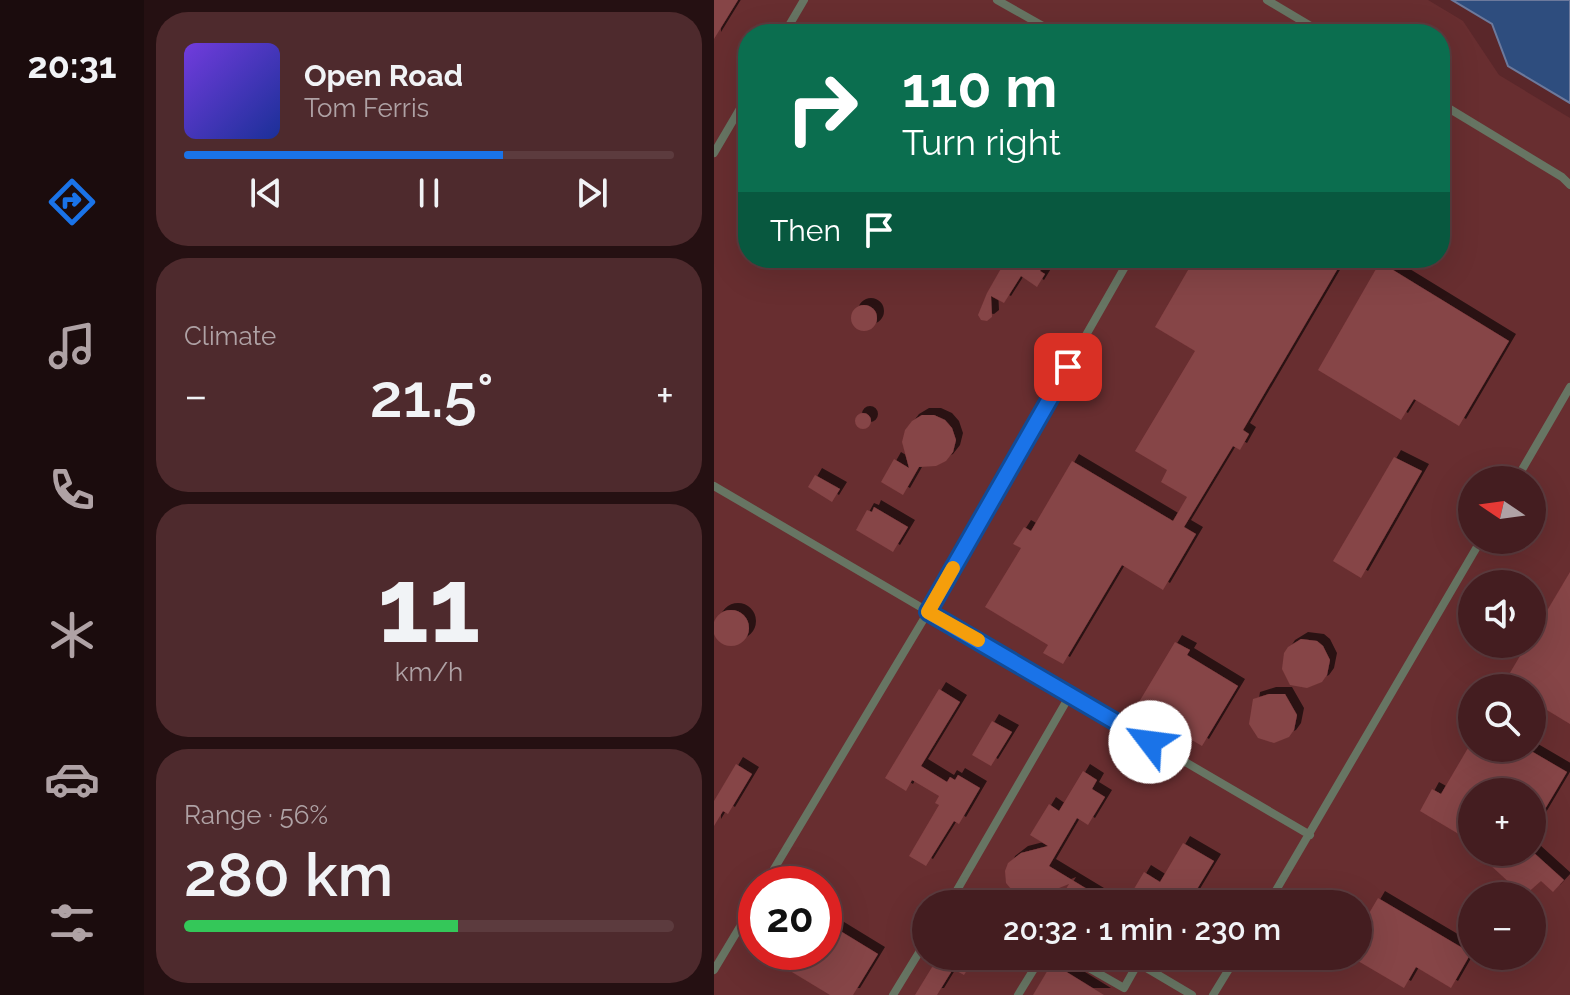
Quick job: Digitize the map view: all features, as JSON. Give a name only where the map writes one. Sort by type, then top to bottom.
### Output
[{"type":"lane","points":[[790,24],[804,0]]},
{"type":"lane","points":[[997,0],[1039,24]]},
{"type":"lane","points":[[1267,0],[1307,24]]},
{"type":"lane","points":[[1450,109],[1562,177],[1570,185]]},
{"type":"lane","points":[[714,153],[738,112]]},
{"type":"lane","points":[[776,866],[928,612],[1124,268]]},
{"type":"lane","points":[[1524,466],[1570,387]]},
{"type":"lane","points":[[714,486],[1310,835]]},
{"type":"lane","points":[[1277,890],[1473,554]]},
{"type":"lane","points":[[957,890],[1070,695]]},
{"type":"lane","points":[[714,970],[738,930]]},
{"type":"lane","points":[[893,995],[912,964]]},
{"type":"lane","points":[[1018,995],[1033,970]]},
{"type":"lane","points":[[1092,970],[1124,988],[1134,970]]},
{"type":"lane","points":[[1150,970],[1192,995]]},
{"type":"lane","points":[[1213,995],[1228,970]]},
{"type":"shaded area","points":[[714,0],[1428,0],[1463,21],[1499,75],[1570,118],[1570,995],[714,995]]},
{"type":"water","points":[[1452,0],[1570,0],[1570,103],[1508,66],[1492,24]]},
{"type":"building","points":[[714,0],[738,0],[714,39]]},
{"type":"building","points":[[1001,268],[1042,268],[1040,271],[1045,274],[1037,287],[1021,276],[1004,303],[991,296],[992,317],[987,321],[981,320],[978,315]]},
{"type":"building","points":[[1189,268],[1338,268],[1243,430],[1249,434],[1240,450],[1233,446],[1184,527],[1196,534],[1163,590],[1122,565],[1063,664],[1043,653],[1048,645],[985,607],[1021,548],[1013,544],[1024,527],[1031,531],[1072,461],[1173,521],[1187,497],[1161,482],[1167,470],[1135,451],[1195,351],[1155,327]]},
{"type":"building","points":[[1377,268],[1390,268],[1509,341],[1459,426],[1414,399],[1401,420],[1318,370]]},
{"type":"building","points":[[864,305],[873,309],[877,318],[873,327],[864,331],[855,327],[851,318],[855,309]]},
{"type":"building","points":[[860,413],[866,413],[871,421],[869,427],[860,429],[855,424],[855,418]]},
{"type":"building","points":[[922,415],[934,415],[945,420],[956,440],[953,452],[946,461],[936,466],[919,467],[903,495],[881,482],[894,459],[909,468],[902,442],[905,430]]},
{"type":"building","points":[[1394,457],[1422,471],[1361,578],[1333,561]]},
{"type":"building","points":[[815,475],[840,489],[832,502],[808,487]]},
{"type":"building","points":[[874,507],[908,527],[893,552],[856,530],[867,510],[872,512]]},
{"type":"building","points":[[1570,572],[1570,724],[1546,709],[1546,674],[1509,674],[1519,658],[1546,658],[1546,612]]},
{"type":"building","points":[[724,611],[738,611],[748,621],[748,635],[738,645],[724,645],[714,635],[714,621]]},
{"type":"building","points":[[1301,639],[1317,641],[1330,660],[1322,682],[1307,688],[1290,685],[1282,669],[1284,653]]},
{"type":"building","points":[[1175,642],[1190,650],[1187,655],[1238,686],[1202,746],[1136,707]]},
{"type":"building","points":[[939,689],[960,702],[921,766],[947,782],[950,777],[955,780],[958,775],[980,788],[959,824],[954,821],[926,866],[909,856],[939,805],[935,803],[939,796],[912,780],[906,791],[885,778]]},
{"type":"building","points":[[1269,694],[1285,694],[1297,715],[1289,737],[1274,743],[1258,738],[1249,724],[1253,699]]},
{"type":"building","points":[[992,721],[1012,732],[991,766],[972,755]]},
{"type":"building","points":[[1546,760],[1567,772],[1546,807],[1546,778],[1458,778],[1458,834],[1420,811],[1432,789],[1441,794],[1460,762]]},
{"type":"building","points":[[736,764],[752,774],[728,814],[723,811],[714,826],[714,801]]},
{"type":"building","points":[[1083,771],[1097,780],[1092,789],[1105,797],[1088,825],[1077,818],[1049,866],[1089,890],[1065,890],[1069,884],[1054,890],[1012,890],[1006,883],[1008,863],[1021,853],[1048,846],[1030,835],[1049,804],[1059,811]]},
{"type":"building","points":[[1183,843],[1214,861],[1196,890],[1133,890],[1144,872],[1160,882]]},
{"type":"building","points":[[1546,864],[1564,880],[1553,892],[1546,882],[1509,882],[1491,866]]},
{"type":"building","points":[[1378,898],[1458,945],[1458,970],[1461,970],[1451,988],[1416,967],[1404,988],[1372,969],[1372,908]]},
{"type":"building","points":[[842,932],[878,954],[853,995],[830,995],[789,970],[842,970]]},
{"type":"building","points":[[930,970],[952,970],[937,995],[915,995]]},
{"type":"building","points":[[1048,970],[1063,970],[1104,995],[1033,995]]},
{"type":"slow traffic","points":[[953,568],[928,612],[978,640]]},
{"type":"route","points":[[1068,367],[928,612],[1150,742]]}]
